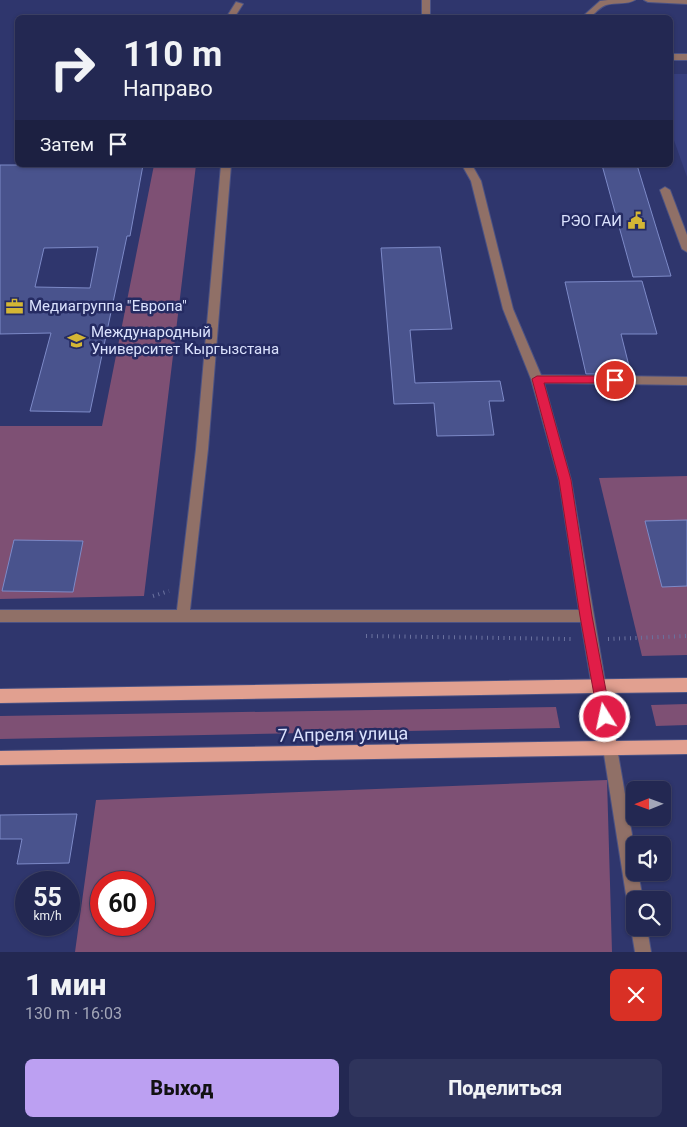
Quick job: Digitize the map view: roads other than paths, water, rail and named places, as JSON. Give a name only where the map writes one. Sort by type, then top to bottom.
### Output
[{"type":"main road","points":[[0,696],[687,685]]},
{"type":"main road","points":[[599,687],[610,748]]},
{"type":"main road","name":"7 Апреля улица","points":[[0,758],[687,747]]},
{"type":"street","points":[[426,0],[426,15]]},
{"type":"street","points":[[589,15],[603,3],[631,0]]},
{"type":"street","points":[[648,0],[687,2]]},
{"type":"street","points":[[232,15],[239,4]]},
{"type":"street","points":[[673,58],[687,57]]},
{"type":"street","points":[[183,615],[202,449],[226,167]]},
{"type":"street","points":[[468,167],[476,181],[508,309],[537,379],[565,480],[599,687]]},
{"type":"street","points":[[665,190],[687,249]]},
{"type":"street","points":[[537,379],[687,381]]},
{"type":"street","points":[[0,616],[586,616]]},
{"type":"street","points":[[610,748],[633,891]]},
{"type":"street","points":[[640,936],[643,952]]},
{"type":"place","name":"РЭО ГАИ","points":[[636,221]]},
{"type":"place","name":"Медиагруппа \"Европа\"","points":[[15,306]]},
{"type":"place","name":"Международный Университет Кыргызстана","points":[[77,341]]}]
